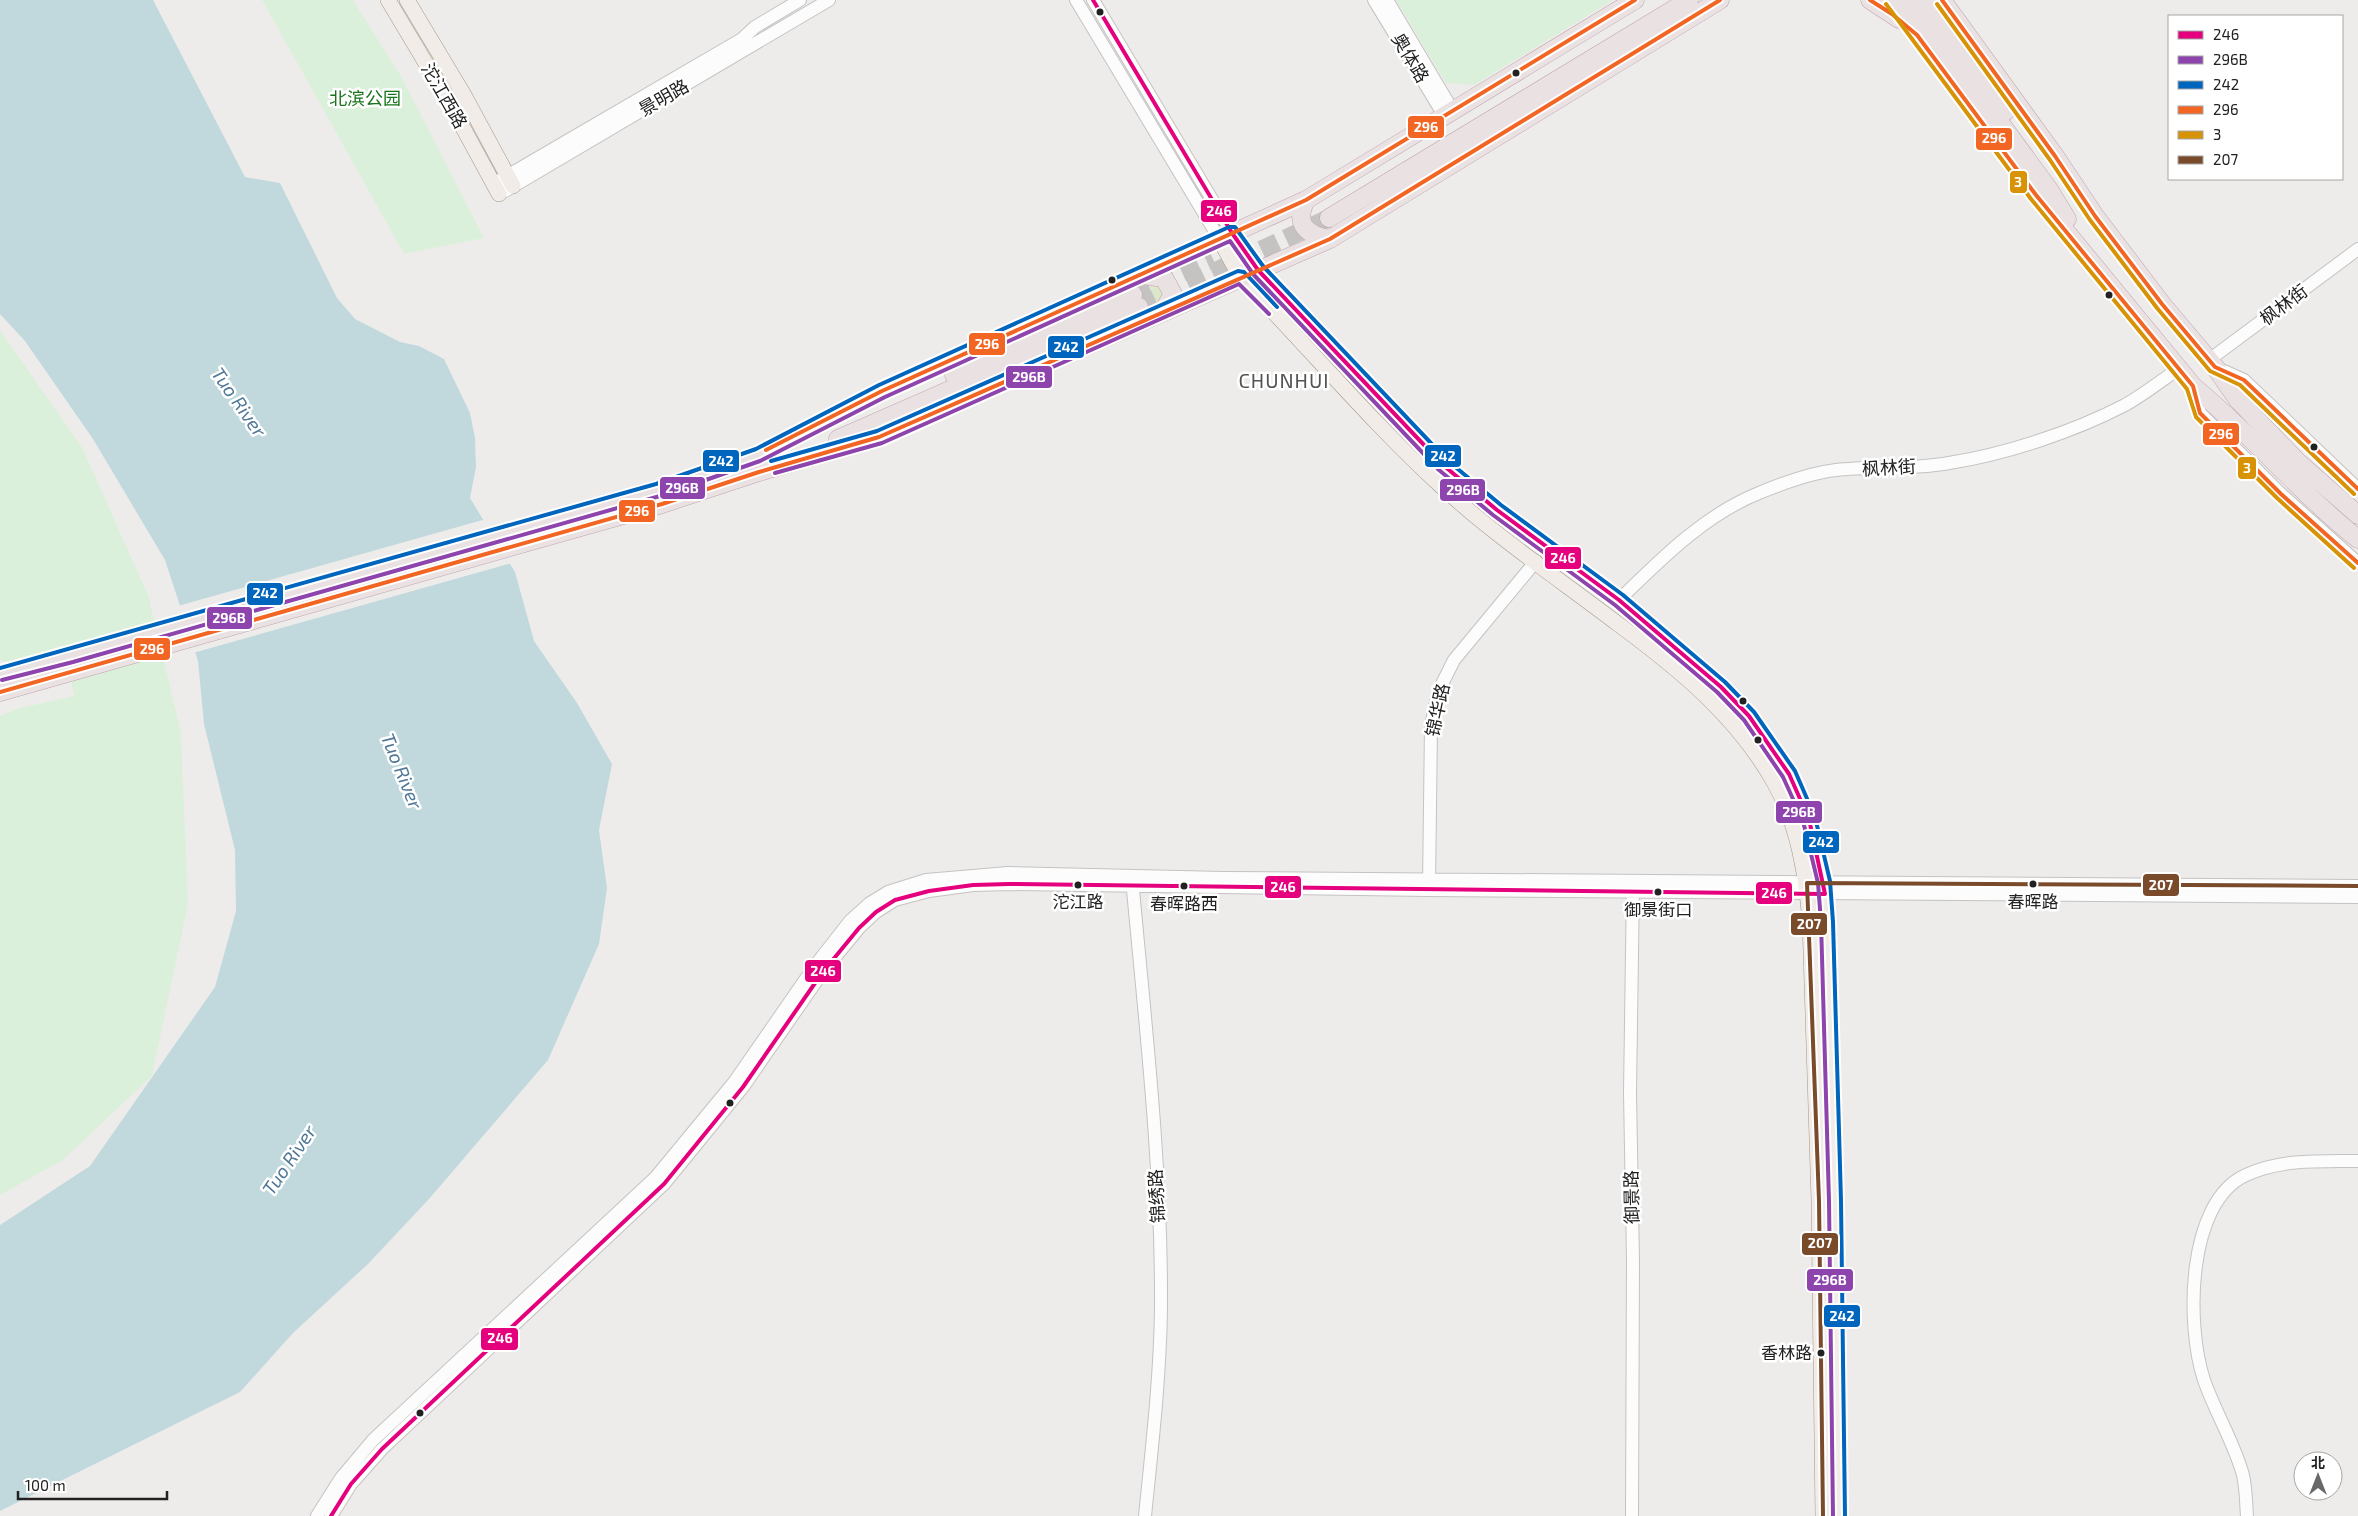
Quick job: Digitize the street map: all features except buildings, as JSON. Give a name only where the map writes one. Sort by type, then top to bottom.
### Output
[{"type":"highway","points":[[758,463],[882,391],[1306,200],[1635,0]]},
{"type":"highway","points":[[1668,0],[1326,214],[1689,0]]},
{"type":"highway","points":[[758,463],[879,437],[1330,239],[1720,0]]},
{"type":"highway","points":[[1870,0],[1892,14],[1917,35]]},
{"type":"highway","points":[[1891,0],[2036,196],[2178,369],[2193,386],[2221,409],[2281,470],[2358,539]]},
{"type":"highway","points":[[1910,0],[2052,172],[2095,216]]},
{"type":"highway","points":[[1926,0],[2048,188],[2094,266]]},
{"type":"highway","points":[[1942,0],[2055,156],[2095,216],[2162,304],[2212,364],[2238,400],[2268,431],[2358,515]]},
{"type":"highway","points":[[1947,0],[1955,19]]},
{"type":"highway","points":[[1306,200],[1300,211],[1300,221],[1316,236],[1330,239]]},
{"type":"highway","points":[[1143,275],[1164,278],[1170,284],[1173,294],[1164,311]]},
{"type":"highway","points":[[0,692],[73,663],[660,497],[758,463],[1136,301]]},
{"type":"highway","points":[[0,674],[73,663]]},
{"type":"main road","name":"沱江西路","points":[[388,0],[449,102],[496,190]]},
{"type":"main road","name":"沱江西路","points":[[407,0],[464,95],[510,181]]},
{"type":"main road","points":[[1226,236],[1443,465],[1497,510],[1619,600],[1721,687],[1764,735],[1789,774],[1809,819],[1825,888],[1835,1182],[1839,1516]]},
{"type":"main road","points":[[1226,236],[1240,277],[1439,484],[1476,517],[1659,654],[1696,685],[1727,717],[1752,748],[1776,785],[1794,829],[1807,888],[1810,921],[1819,1201],[1823,1516]]},
{"type":"main road","points":[[0,668],[73,663]]},
{"type":"main road","points":[[0,700],[73,663]]},
{"type":"street","name":"景明路","points":[[496,190],[742,39],[755,27],[800,0]]},
{"type":"street","name":"景明路","points":[[510,181],[829,0]]},
{"type":"street","points":[[1076,0],[1226,236]]},
{"type":"street","points":[[1093,0],[1226,236]]},
{"type":"street","name":"奥体路","points":[[1374,0],[1449,114]]},
{"type":"street","name":"奥体路","points":[[1387,0],[1449,114]]},
{"type":"street","name":"枫林街","points":[[2212,364],[2358,249]]},
{"type":"street","points":[[2212,364],[2244,380],[2358,488]]},
{"type":"street","name":"枫林街","points":[[1619,600],[1670,550],[1718,516],[1758,494],[1796,480],[1835,470],[1910,468],[1991,455],[2064,431],[2126,405],[2178,369]]},
{"type":"street","points":[[2193,386],[2200,414],[2226,442],[2358,563]]},
{"type":"street","name":"锦华路","points":[[1432,885],[1431,726],[1438,692],[1454,660],[1538,563]]},
{"type":"street","points":[[331,1516],[350,1484],[382,1450],[664,1184],[743,1087],[822,973],[859,928],[876,912],[926,880],[975,874],[1133,881],[1432,885],[1632,885],[1807,888],[2358,886]]},
{"type":"street","name":"锦绣路","points":[[1133,881],[1152,1088],[1161,1308],[1159,1375],[1145,1516]]},
{"type":"street","name":"御景路","points":[[1632,885],[1630,1093],[1633,1261],[1632,1516]]},
{"type":"street","points":[[1825,888],[2358,897]]},
{"type":"street","points":[[318,1516],[341,1478],[373,1440],[655,1178],[735,1081],[814,967],[850,921],[870,903],[888,892],[909,890]]},
{"type":"street","points":[[2247,1516],[2243,1475],[2204,1378],[2192,1315],[2193,1286],[2202,1234],[2222,1192],[2244,1176],[2265,1168],[2311,1161],[2358,1161]]},
{"type":"green space","name":"北滨公园","points":[[262,0],[353,0],[402,78],[484,238],[404,254]]},
{"type":"green space","points":[[1396,0],[1613,0],[1474,85],[1446,83]]},
{"type":"green space","points":[[1149,283],[1160,284],[1164,294],[1157,307],[1142,313],[1134,288]]},
{"type":"green space","points":[[0,330],[83,449],[148,595],[181,732],[188,904],[152,1076],[63,1160],[0,1195],[0,716],[16,709],[74,696],[64,649],[24,661],[0,660]]},
{"type":"water","name":"Tuo River","points":[[0,0],[153,0],[245,177],[280,183],[337,298],[355,319],[400,342],[419,346],[444,359],[470,413],[475,438],[476,467],[470,498],[515,572],[534,641],[577,703],[612,764],[599,830],[607,888],[599,944],[548,1060],[429,1199],[368,1264],[293,1333],[240,1392],[0,1511],[0,1225],[90,1166],[215,987],[236,911],[235,850],[204,724],[198,661],[165,560],[93,439],[25,341],[0,314]]},
{"type":"pier","points":[[486,519],[512,563],[193,653],[178,606]]},
{"type":"tunnel","points":[[1139,307],[1329,218]]},
{"type":"tunnel","points":[[1133,295],[1213,259]]},
{"type":"transit line","name":"246","points":[[331,1516],[351,1484],[382,1449],[664,1184],[743,1087],[822,973],[859,928],[876,912],[895,900],[929,891],[973,885],[1009,884],[1825,894],[1809,819],[1789,774],[1749,716],[1721,687],[1619,600],[1497,510],[1443,465],[1258,270],[1232,233],[1093,0]]},
{"type":"transit line","name":"296","points":[[766,450],[882,391],[1306,200],[1635,0]]},
{"type":"transit line","name":"296","points":[[0,692],[662,504],[759,472],[879,437],[1330,239],[1720,0]]},
{"type":"transit line","name":"296","points":[[1870,0],[1892,14],[1917,35],[2036,195],[2193,386],[2200,413],[2281,494],[2358,563]]},
{"type":"transit line","name":"296","points":[[1942,0],[2055,156],[2095,216],[2162,304],[2215,367],[2244,380],[2358,489]]},
{"type":"transit line","name":"3","points":[[1886,4],[2031,199],[2187,389],[2196,417],[2277,498],[2354,568]]},
{"type":"transit line","name":"3","points":[[1937,4],[2050,160],[2090,220],[2157,308],[2210,371],[2240,385],[2354,494]]},
{"type":"transit line","name":"242","points":[[0,668],[656,484],[756,449],[879,385],[1229,227],[1235,227],[1263,266],[1447,460],[1501,505],[1623,595],[1725,682],[1754,712],[1795,771],[1815,817],[1830,881],[1833,922],[1841,1201],[1845,1516]]},
{"type":"transit line","name":"296B","points":[[2,680],[73,662],[660,496],[760,461],[885,397],[1230,241],[1253,274],[1439,470],[1493,515],[1615,605],[1717,692],[1744,720],[1783,777],[1803,821],[1818,883],[1821,922],[1829,1201],[1833,1516]]},
{"type":"transit line","name":"242","points":[[771,461],[877,431],[1238,271],[1244,272],[1277,307]]},
{"type":"transit line","name":"296B","points":[[775,473],[882,443],[1239,284],[1269,314]]},
{"type":"transit line","name":"207","points":[[1823,1516],[1819,1201],[1807,883],[2358,886]]},
{"type":"place","name":"春晖路","points":[[2033,884]]},
{"type":"place","name":"沱江路","points":[[1078,885]]},
{"type":"place","name":"春晖路西","points":[[1184,886]]},
{"type":"place","name":"御景街口","points":[[1658,892]]},
{"type":"place","name":"香林路","points":[[1821,1353]]},
{"type":"district","name":"CHUNHUI","points":[[1284,381]]}]
